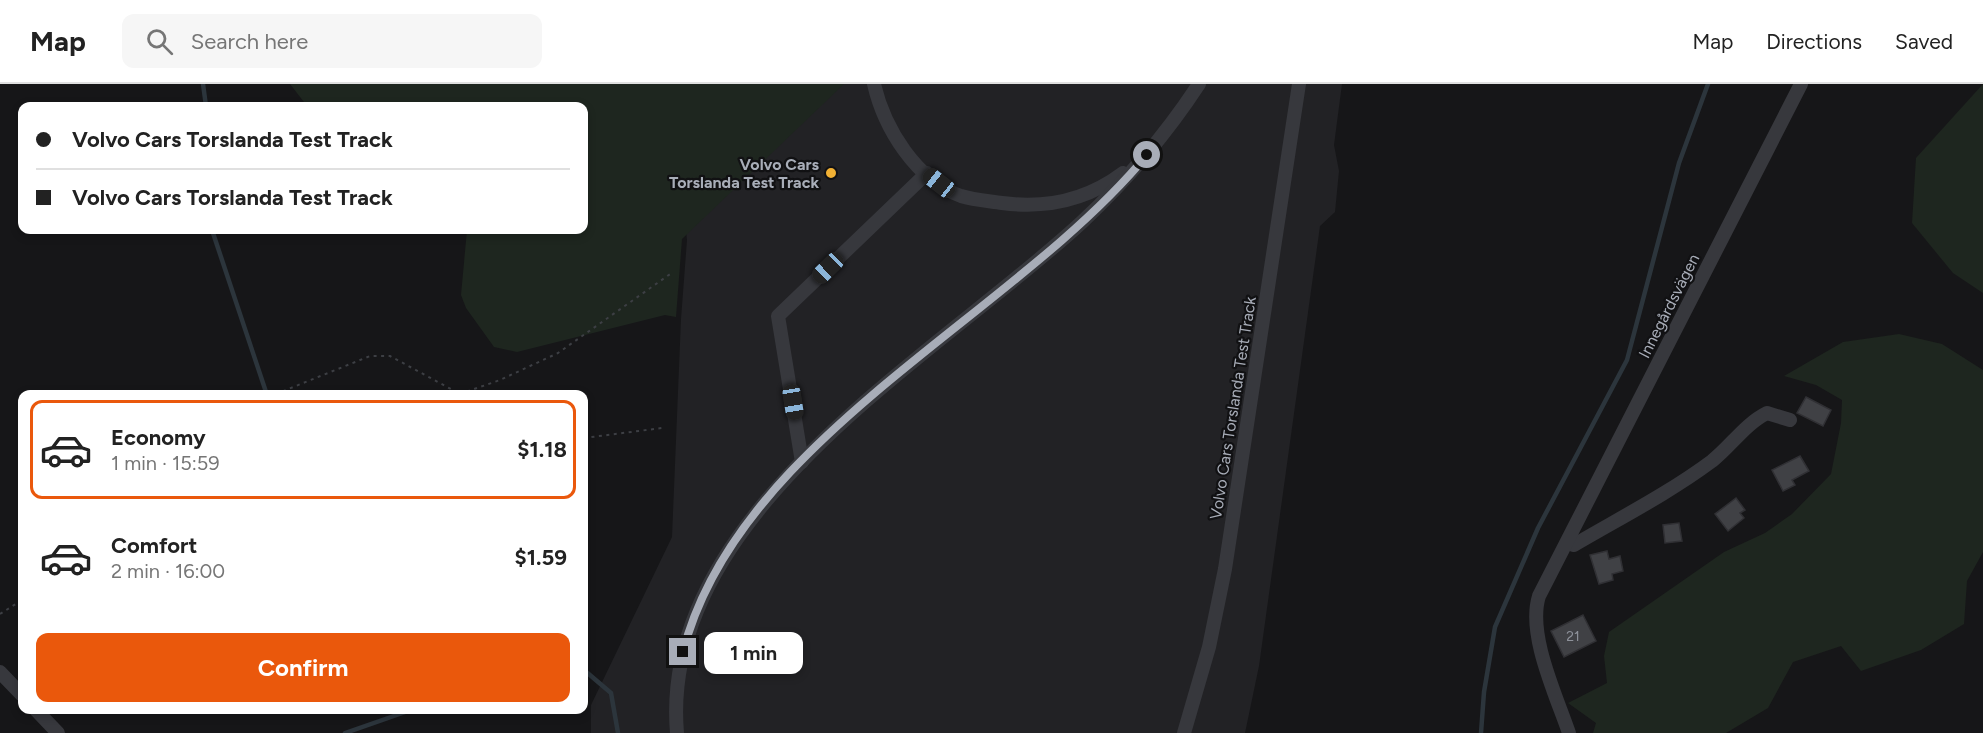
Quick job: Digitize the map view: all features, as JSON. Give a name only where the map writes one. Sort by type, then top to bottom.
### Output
[{"type":"street","points":[[874,84],[892,134],[907,154],[927,173],[962,196],[1006,211],[1042,212],[1078,206],[1120,185]]},
{"type":"street","points":[[962,196],[1033,205],[1055,204],[1086,195],[1117,177],[1140,155],[1172,112],[1187,84]]},
{"type":"street","points":[[677,733],[676,701],[688,630],[701,598],[742,532],[802,462],[875,394],[1061,240],[1120,185],[1156,145],[1199,84]]},
{"type":"street","name":"Volvo Cars Torslanda Test Track","points":[[1184,733],[1207,656],[1224,578],[1299,84]]},
{"type":"street","name":"Innegårdsvägen","points":[[1569,733],[1538,639],[1536,620],[1539,596],[1801,84]]},
{"type":"street","points":[[802,462],[778,316],[927,173]]},
{"type":"street","points":[[1568,543],[1574,545],[1687,478],[1714,459],[1755,419],[1767,413],[1790,420]]},
{"type":"street","points":[[0,672],[18,691]]},
{"type":"street","points":[[40,714],[58,733]]},
{"type":"path","points":[[471,390],[500,380],[558,353],[673,272]]},
{"type":"path","points":[[286,390],[370,356],[390,356],[453,390]]},
{"type":"path","points":[[588,437],[662,428]]},
{"type":"path","points":[[0,614],[18,603]]},
{"type":"shaded area","points":[[290,84],[844,84],[682,239],[676,317],[665,315],[517,352],[494,347],[466,308],[461,295],[467,234],[588,234],[588,102],[304,102]]},
{"type":"shaded area","points":[[670,84],[1342,84],[1334,145],[1339,171],[1335,212],[1320,226],[1259,666],[1245,733],[591,733],[591,705],[672,537],[681,319],[687,240]]},
{"type":"shaded area","points":[[1983,84],[1983,293],[1953,273],[1912,223],[1916,158]]},
{"type":"shaded area","points":[[1899,334],[1942,344],[1983,370],[1983,552],[1967,581],[1964,624],[1921,650],[1861,671],[1841,646],[1793,662],[1768,708],[1726,733],[1593,733],[1596,723],[1568,703],[1607,683],[1604,656],[1609,632],[1724,552],[1765,533],[1792,514],[1831,474],[1841,423],[1842,400],[1816,385],[1784,376],[1843,342]]},
{"type":"building","points":[[1806,397],[1831,410],[1823,426],[1797,413]]},
{"type":"building","points":[[1800,456],[1809,471],[1792,480],[1795,485],[1783,491],[1772,470]]},
{"type":"building","points":[[1736,498],[1745,510],[1740,513],[1744,518],[1728,531],[1715,514]]},
{"type":"building","points":[[1679,523],[1682,541],[1665,543],[1663,525]]},
{"type":"building","points":[[1607,551],[1609,559],[1620,556],[1623,571],[1612,574],[1613,580],[1599,584],[1590,555]]},
{"type":"building","points":[[1583,615],[1596,641],[1564,657],[1551,631]]},
{"type":"waterway","points":[[203,84],[205,102]]},
{"type":"waterway","points":[[1481,733],[1484,692],[1495,627],[1538,528],[1627,360],[1679,163],[1708,84]]},
{"type":"waterway","points":[[213,234],[265,390]]},
{"type":"waterway","points":[[588,673],[611,693],[618,733]]},
{"type":"waterway","points":[[345,733],[400,714]]},
{"type":"place","name":"Volvo Cars Torslanda Test Track","points":[[831,173]]},
{"type":"route","points":[[683,652],[688,630],[713,574],[742,532],[777,488],[854,412],[1081,222],[1120,185],[1147,155]]}]
